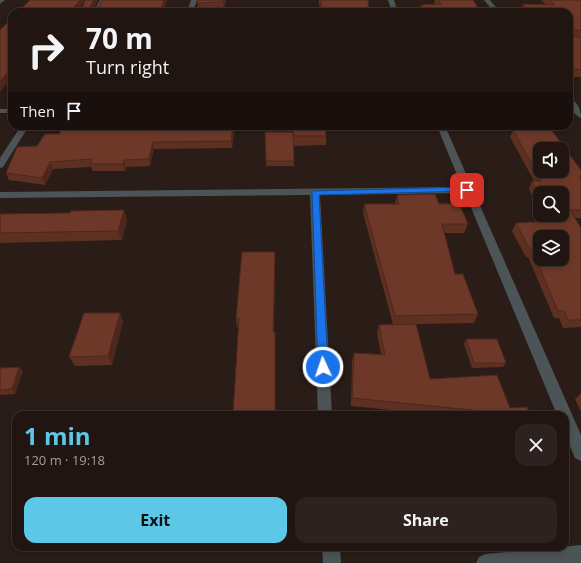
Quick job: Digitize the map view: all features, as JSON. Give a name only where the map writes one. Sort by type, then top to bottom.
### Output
[{"type":"street","points":[[487,0],[494,8]]},
{"type":"street","points":[[573,105],[581,115]]},
{"type":"street","points":[[0,165],[22,130]]},
{"type":"street","points":[[443,130],[563,411]]},
{"type":"street","points":[[0,195],[315,193],[467,190]]},
{"type":"street","points":[[315,193],[325,411]]},
{"type":"street","points":[[569,425],[581,453]]},
{"type":"street","points":[[331,551],[332,563]]},
{"type":"street","points":[[485,563],[581,554]]},
{"type":"building","points":[[30,0],[80,0],[73,8],[22,8]]},
{"type":"building","points":[[85,0],[94,0],[90,7],[99,7],[102,0],[164,0],[161,8],[82,8]]},
{"type":"building","points":[[197,0],[223,0],[223,2],[197,3]]},
{"type":"building","points":[[320,0],[368,0],[369,8],[322,8]]},
{"type":"building","points":[[438,0],[473,0],[478,8],[422,8],[421,5],[441,4]]},
{"type":"building","points":[[550,0],[581,0],[581,30],[573,30],[573,8],[527,8],[523,4],[555,5]]},
{"type":"building","points":[[8,22],[8,73],[0,81],[0,30]]},
{"type":"building","points":[[573,36],[581,37],[581,70],[573,69]]},
{"type":"building","points":[[62,130],[232,130],[231,141],[153,142],[149,159],[124,160],[123,164],[90,164],[92,159],[50,162],[42,178],[6,173],[17,147],[37,146],[45,134],[59,134]]},
{"type":"building","points":[[293,130],[325,130],[326,136],[294,136]]},
{"type":"building","points":[[513,130],[551,130],[560,142],[533,142],[533,166]]},
{"type":"building","points":[[265,132],[293,132],[294,161],[266,161]]},
{"type":"building","points":[[569,154],[581,170],[581,177],[579,177],[581,179],[581,210],[570,210],[581,228],[581,320],[568,320],[564,311],[558,311],[539,266],[569,266],[569,230],[533,230],[533,252],[532,250],[530,250],[516,223],[569,222],[569,186],[534,186],[532,181],[541,181],[539,178],[569,178]]},
{"type":"building","points":[[435,194],[439,204],[459,203],[468,224],[442,224],[455,274],[463,274],[478,314],[395,316],[364,204],[399,204],[397,195]]},
{"type":"building","points":[[124,210],[118,231],[0,233],[0,214],[70,213],[71,211]]},
{"type":"building","points":[[242,252],[275,252],[273,332],[275,332],[275,411],[233,411],[239,318],[236,318]]},
{"type":"building","points":[[84,313],[120,313],[108,356],[69,357]]},
{"type":"building","points":[[416,324],[430,379],[497,375],[510,408],[527,407],[528,411],[481,411],[352,398],[354,353],[385,355],[379,325]]},
{"type":"building","points":[[466,339],[497,339],[506,363],[474,363]]},
{"type":"building","points":[[19,367],[12,389],[0,390],[0,368]]},
{"type":"route","points":[[323,367],[315,193],[467,190]]}]
